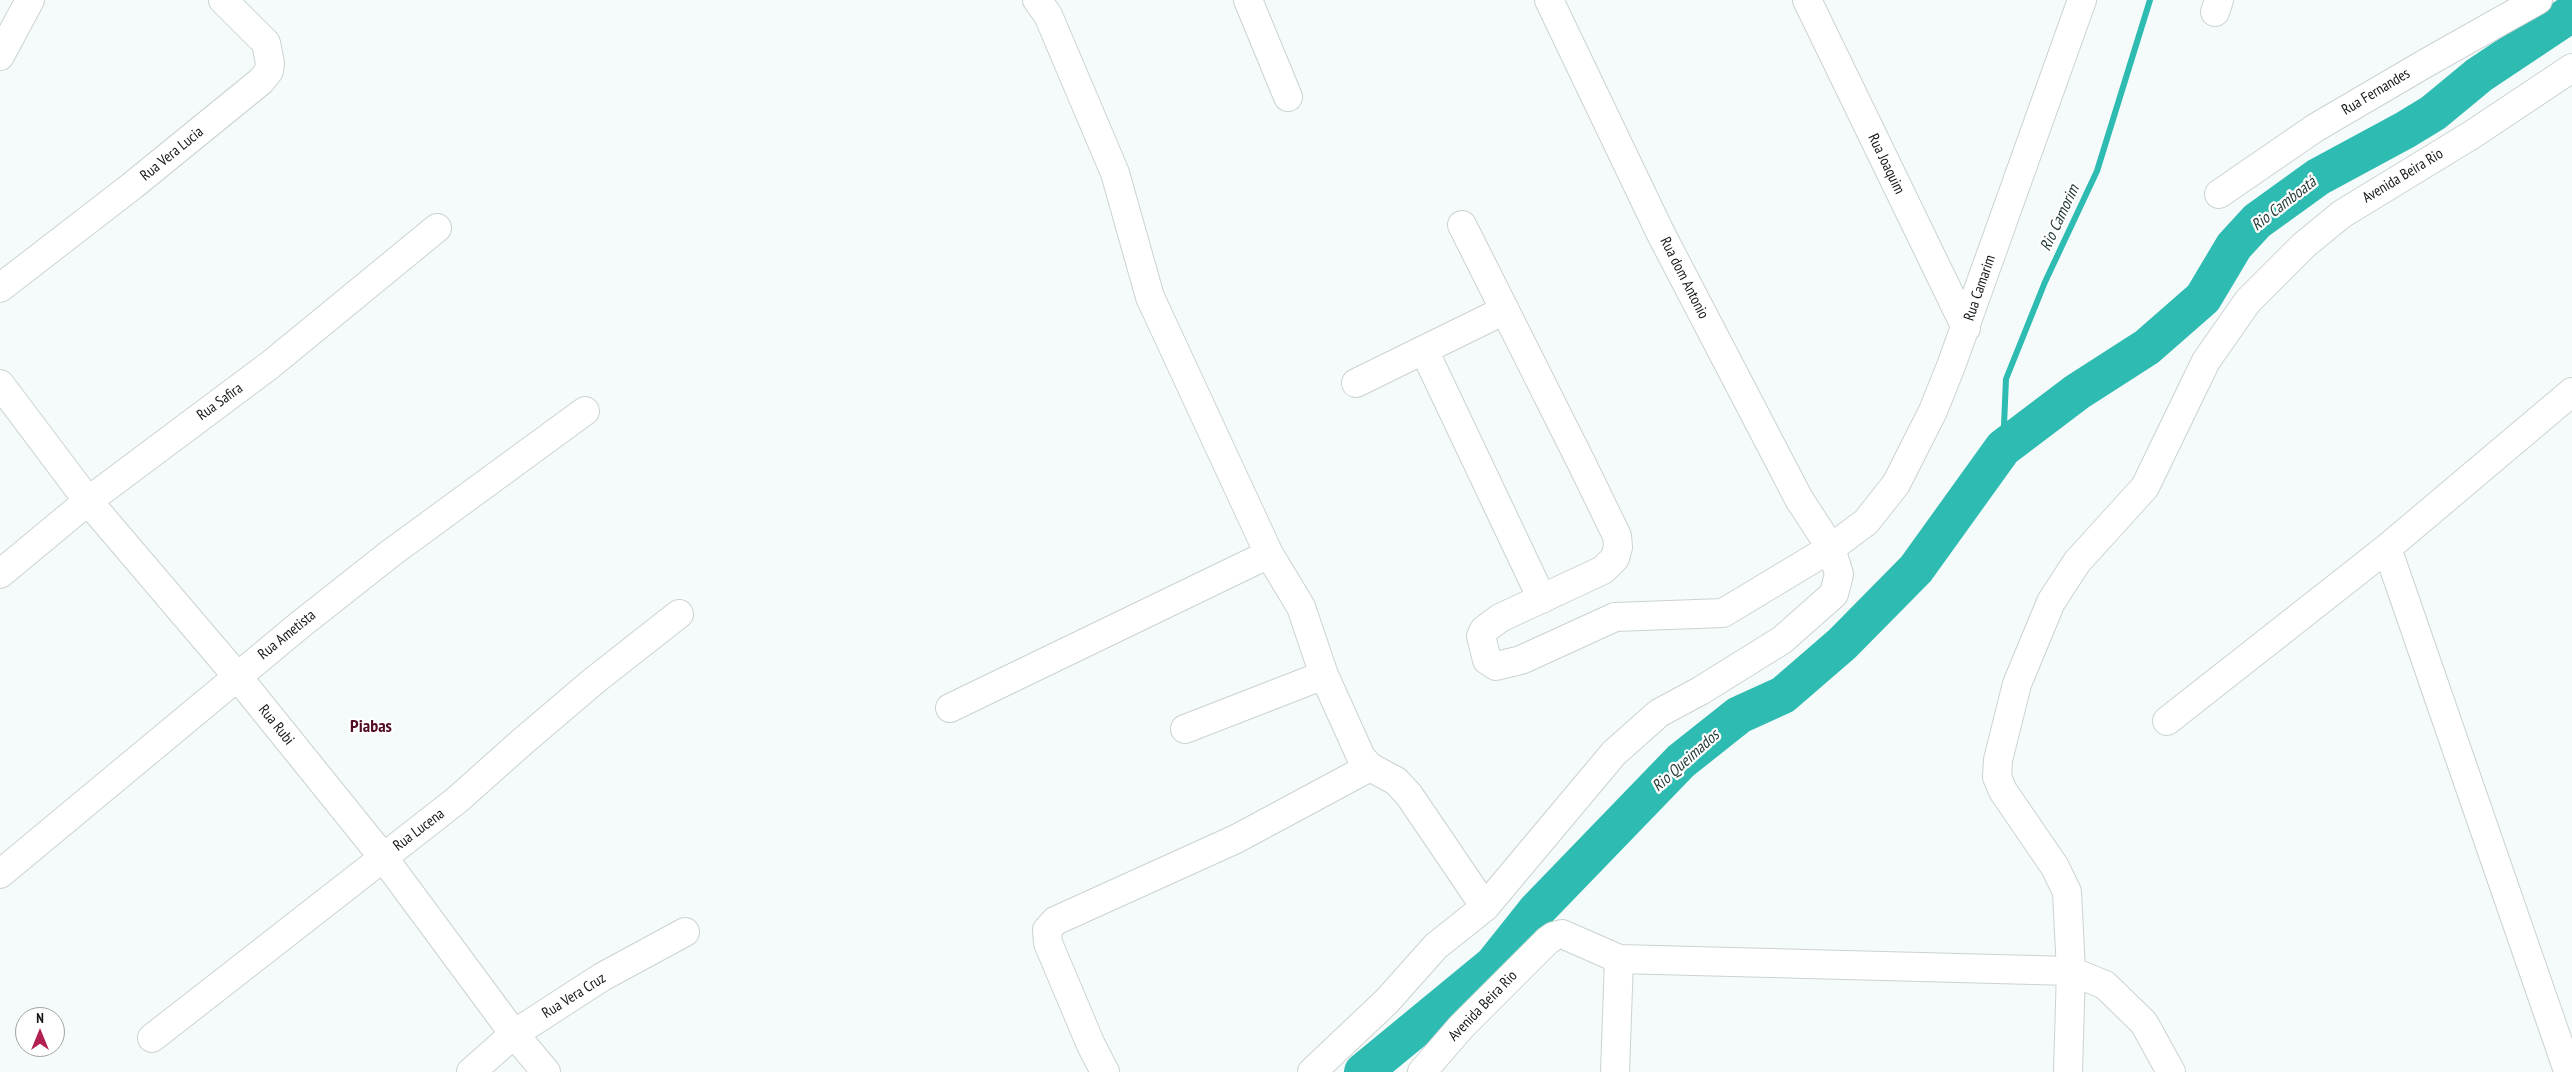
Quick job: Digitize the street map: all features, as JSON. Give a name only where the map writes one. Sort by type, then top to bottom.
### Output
[{"type":"street","points":[[0,56],[30,0]]},
{"type":"street","name":"Rua Vera Lucia","points":[[0,288],[132,186],[262,81],[269,71],[270,63],[266,43],[223,0]]},
{"type":"street","points":[[1037,0],[1048,15],[1115,173],[1150,297],[1269,554],[1301,607],[1324,675],[1361,757],[1370,767],[1396,781],[1409,795],[1485,907]]},
{"type":"street","points":[[1248,0],[1288,97]]},
{"type":"street","name":"Rua dom Antonio","points":[[1312,1072],[1387,1001],[1436,946],[1485,907],[1614,753],[1659,713],[1700,692],[1782,640],[1834,594],[1839,574],[1831,548],[1799,499],[1750,409],[1661,234],[1549,0]]},
{"type":"street","name":"Rua Joaquim","points":[[1807,0],[1966,328]]},
{"type":"street","name":"Rua Fernandes","points":[[2219,194],[2315,128],[2538,0]]},
{"type":"street","name":"Rua Camarim","points":[[1542,599],[1500,618],[1484,630],[1481,636],[1487,660],[1496,666],[1521,660],[1615,617],[1723,613],[1831,548],[1866,522],[1896,484],[1933,412],[1966,328],[2073,7]]},
{"type":"street","name":"Avenida Beira Rio","points":[[2068,1072],[2071,971],[2067,892],[2055,867],[2002,791],[1997,777],[1998,760],[2016,684],[2052,602],[2077,562],[2145,487],[2206,361],[2248,301],[2304,245],[2342,214],[2473,134],[2572,68]]},
{"type":"street","points":[[1424,350],[1542,599],[1603,570],[1615,558],[1617,536],[1462,225]]},
{"type":"street","name":"Rua Safira","points":[[0,574],[88,501],[270,365],[437,228]]},
{"type":"street","points":[[1356,383],[1505,310]]},
{"type":"street","name":"Rua Rubi","points":[[0,384],[88,501],[237,676],[382,857],[514,1034],[546,1072]]},
{"type":"street","points":[[2167,721],[2387,548],[2572,392]]},
{"type":"street","name":"Rua Ametista","points":[[0,874],[237,676],[391,553],[585,412]]},
{"type":"street","points":[[2387,548],[2566,1065]]},
{"type":"street","points":[[950,708],[1269,554]]},
{"type":"street","name":"Rua Lucena","points":[[152,1038],[457,800],[536,729],[679,614]]},
{"type":"street","points":[[1184,729],[1324,675]]},
{"type":"street","points":[[1106,1072],[1091,1045],[1048,943],[1048,930],[1055,921],[1236,839],[1370,767]]},
{"type":"street","name":"Rua Vera Cruz","points":[[470,1072],[514,1034],[602,977],[685,932]]},
{"type":"street","name":"Avenida Beira Rio","points":[[1422,1072],[1461,1027],[1554,936],[1570,936],[1620,960]]},
{"type":"street","points":[[1615,1072],[1620,960],[2071,971],[2105,985],[2144,1024],[2171,1072]]},
{"type":"waterway","name":"Rio Camorim","points":[[2003,448],[2006,379],[2045,282],[2097,171],[2150,0]]},
{"type":"waterway","name":"Rio Queimados","points":[[1363,1072],[1493,965],[1536,911],[1681,761],[1739,715],[1783,695],[1842,644],[1916,569],[2003,448],[2077,392],[2147,347],[2203,298],[2234,246],[2257,221],[2318,177],[2433,113],[2479,75],[2572,13]]},
{"type":"district","name":"Piabas","points":[[371,727]]},
{"type":"water label","name":"Rio Camboatá","points":[[2284,204]]}]
